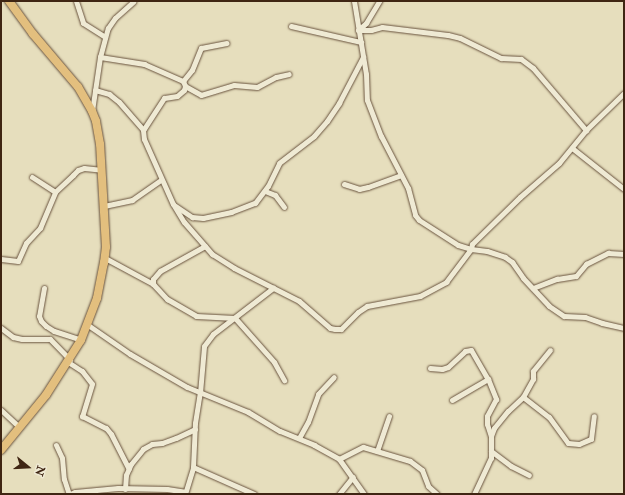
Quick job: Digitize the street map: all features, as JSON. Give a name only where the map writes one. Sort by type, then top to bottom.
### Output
[{"type":"main road","points":[[1,450],[19,426],[46,395],[81,340],[88,325],[97,298],[105,258],[104,206],[99,132],[92,111],[78,87],[33,34],[8,1]]},
{"type":"street","points":[[76,1],[83,24],[104,37]]},
{"type":"street","points":[[92,111],[104,37],[115,18],[134,1]]},
{"type":"street","points":[[354,1],[363,56],[367,100],[381,136],[408,188],[415,215],[419,220],[458,245],[471,249],[487,251],[505,257],[512,262],[549,306],[564,316],[585,317],[624,328]]},
{"type":"street","points":[[358,30],[366,23],[379,1]]},
{"type":"street","points":[[291,26],[361,42]]},
{"type":"street","points":[[358,30],[371,30],[382,27],[448,35],[460,38],[501,58],[521,59],[533,68],[586,130]]},
{"type":"street","points":[[143,130],[164,98],[177,96],[184,90],[184,84],[192,70],[201,48],[227,43]]},
{"type":"street","points":[[173,204],[192,217],[203,218],[231,212],[255,203],[265,191],[279,164],[314,136],[327,121],[339,103],[363,56]]},
{"type":"street","points":[[100,57],[144,64],[184,84],[201,95],[234,85],[257,87],[276,77],[289,74]]},
{"type":"street","points":[[95,90],[109,94],[119,102],[143,130],[144,139],[173,204],[184,222],[212,254],[234,268],[299,301],[330,328],[341,329],[367,306],[420,296],[446,282],[471,249],[472,244],[520,197],[559,163],[586,130],[624,93]]},
{"type":"street","points":[[572,148],[624,189]]},
{"type":"street","points":[[1,259],[18,260],[26,243],[38,231],[55,192],[78,170],[84,168],[102,170]]},
{"type":"street","points":[[344,184],[349,187],[359,189],[401,175]]},
{"type":"street","points":[[32,177],[55,192]]},
{"type":"street","points":[[104,206],[132,200],[161,180]]},
{"type":"street","points":[[265,191],[275,195],[284,207]]},
{"type":"street","points":[[153,284],[153,279],[160,271],[205,246]]},
{"type":"street","points":[[533,288],[557,278],[576,276],[586,264],[608,253],[624,254]]},
{"type":"street","points":[[105,258],[153,284],[167,299],[196,316],[236,318],[274,362],[284,380]]},
{"type":"street","points":[[44,288],[40,316],[41,321],[54,331],[81,340]]},
{"type":"street","points":[[56,445],[62,458],[64,479],[70,494],[101,489],[167,489],[185,493],[193,467],[195,429],[204,346],[208,338],[236,318],[273,288]]},
{"type":"street","points":[[88,325],[130,354],[200,393],[248,412],[280,431],[299,438],[339,459],[364,494]]},
{"type":"street","points":[[1,328],[13,337],[22,339],[50,339],[69,361],[82,371],[92,384],[82,416],[106,428],[111,434],[129,469]]},
{"type":"street","points":[[430,368],[436,370],[448,367],[464,351],[469,349],[473,352],[488,379],[496,399],[487,416],[487,424],[491,436],[491,451],[488,467],[474,494]]},
{"type":"street","points":[[491,436],[499,421],[523,397],[533,379],[533,371],[550,350]]},
{"type":"street","points":[[299,438],[308,422],[318,394],[334,377]]},
{"type":"street","points":[[452,400],[488,379]]},
{"type":"street","points":[[523,397],[549,417],[570,444],[579,444],[591,439],[594,416]]},
{"type":"street","points":[[1,410],[19,426]]},
{"type":"street","points":[[377,451],[389,416]]},
{"type":"street","points":[[125,489],[129,469],[134,458],[143,449],[152,444],[162,443],[195,429]]},
{"type":"street","points":[[339,459],[360,447],[410,461],[418,466],[425,475],[428,486],[437,494]]},
{"type":"street","points":[[491,451],[511,466],[529,475]]},
{"type":"street","points":[[193,467],[254,494]]},
{"type":"street","points":[[339,494],[353,477]]}]
